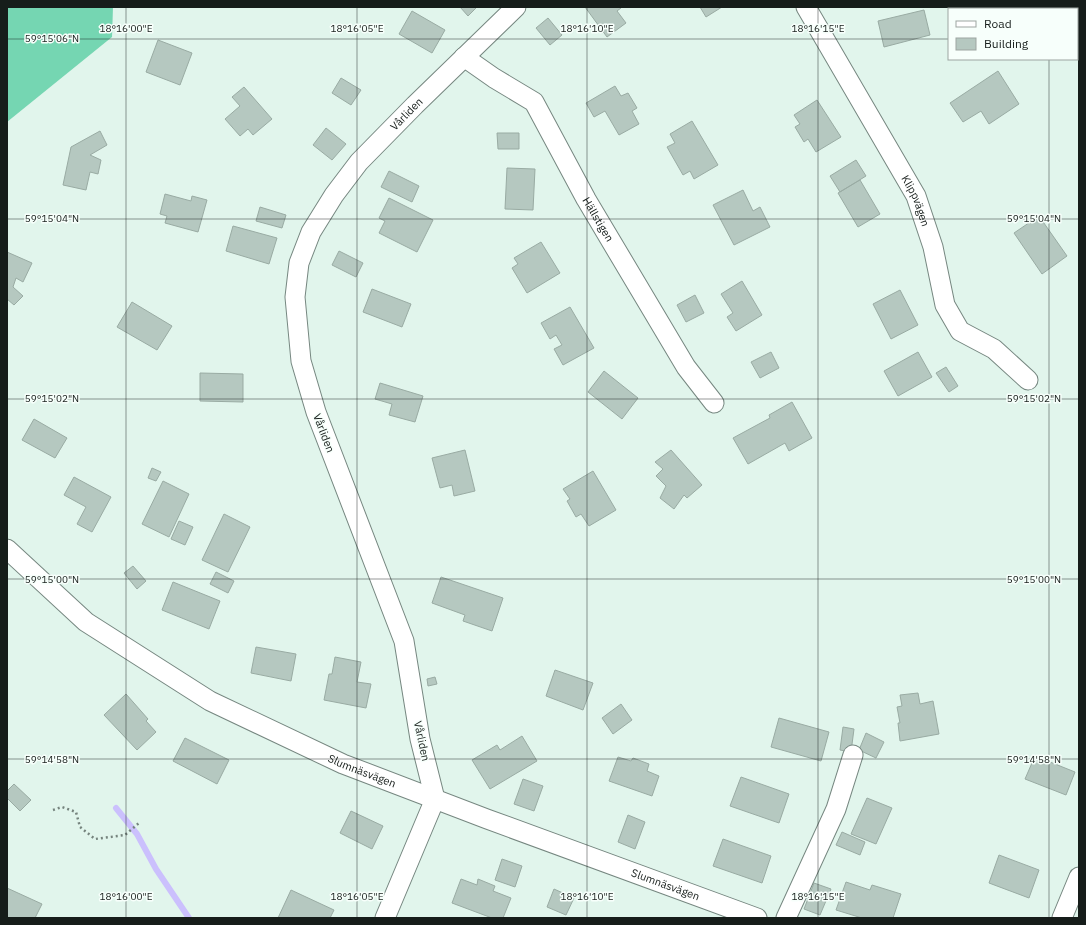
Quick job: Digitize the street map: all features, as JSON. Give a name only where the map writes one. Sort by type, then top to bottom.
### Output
[{"type":"street","name":"Vårliden","points":[[435,799],[420,739],[404,641],[316,412],[301,361],[295,297],[298,262],[311,232],[334,195],[359,162],[516,7]]},
{"type":"street","name":"Klippvägen","points":[[806,7],[916,196],[933,247],[945,305],[960,331],[994,349],[1028,380]]},
{"type":"street","name":"Hällstigen","points":[[464,57],[494,78],[534,102],[586,199],[686,367],[714,403]]},
{"type":"street","name":"Slumnäsvägen","points":[[7,549],[86,622],[210,701],[343,764],[757,918]]},
{"type":"street","points":[[786,918],[836,809],[854,756]]},
{"type":"street","points":[[385,918],[435,799]]},
{"type":"street","points":[[1062,918],[1079,877]]},
{"type":"path","points":[[54,810],[62,807],[76,812],[80,827],[95,840],[125,835],[138,823]]},
{"type":"green space","points":[[7,7],[113,7],[112,37],[7,122]]},
{"type":"building","points":[[460,7],[477,7],[468,16]]},
{"type":"building","points":[[585,7],[620,7],[621,8],[617,11],[626,23],[607,37]]},
{"type":"building","points":[[700,7],[722,7],[706,17]]},
{"type":"building","points":[[924,10],[930,35],[884,47],[878,21]]},
{"type":"building","points":[[412,11],[445,30],[432,53],[399,34]]},
{"type":"building","points":[[548,18],[562,35],[550,45],[536,28]]},
{"type":"building","points":[[158,40],[192,53],[180,85],[146,72]]},
{"type":"building","points":[[998,71],[1019,104],[989,124],[981,111],[963,122],[950,103]]},
{"type":"building","points":[[341,78],[361,90],[351,105],[332,93]]},
{"type":"building","points":[[615,86],[621,96],[628,93],[637,108],[632,111],[639,124],[619,135],[605,111],[594,117],[586,103]]},
{"type":"building","points":[[244,87],[272,119],[253,135],[248,129],[240,136],[225,119],[240,106],[232,97]]},
{"type":"building","points":[[817,100],[841,137],[816,152],[808,139],[804,142],[795,127],[800,124],[794,115]]},
{"type":"building","points":[[692,121],[718,165],[694,179],[690,171],[683,175],[667,147],[675,143],[670,134]]},
{"type":"building","points":[[326,128],[346,144],[332,160],[313,145]]},
{"type":"building","points":[[100,131],[107,145],[90,155],[101,160],[98,174],[90,172],[86,190],[63,185],[71,147]]},
{"type":"building","points":[[497,133],[519,133],[519,149],[498,149]]},
{"type":"building","points":[[856,160],[866,176],[840,192],[830,176]]},
{"type":"building","points":[[507,168],[535,169],[533,210],[505,209]]},
{"type":"building","points":[[389,171],[419,186],[412,202],[381,187]]},
{"type":"building","points":[[860,180],[880,214],[858,227],[838,193]]},
{"type":"building","points":[[743,190],[753,211],[760,207],[770,227],[734,245],[713,205]]},
{"type":"building","points":[[165,194],[191,201],[192,196],[207,200],[198,232],[165,223],[167,216],[160,214]]},
{"type":"building","points":[[389,198],[433,220],[417,252],[379,233],[385,221],[379,218]]},
{"type":"building","points":[[260,207],[286,215],[282,228],[256,221]]},
{"type":"building","points":[[1039,216],[1067,256],[1042,274],[1014,233]]},
{"type":"building","points":[[233,226],[277,238],[269,264],[226,251]]},
{"type":"building","points":[[541,242],[560,273],[527,293],[512,268],[518,264],[514,258]]},
{"type":"building","points":[[339,251],[363,263],[356,277],[332,265]]},
{"type":"building","points":[[7,252],[32,263],[23,282],[16,278],[13,287],[23,296],[14,305],[7,299]]},
{"type":"building","points":[[742,281],[762,315],[736,331],[727,317],[733,313],[721,294]]},
{"type":"building","points":[[372,289],[411,304],[402,327],[363,312]]},
{"type":"building","points":[[900,290],[918,325],[891,339],[873,304]]},
{"type":"building","points":[[695,295],[704,313],[686,322],[677,305]]},
{"type":"building","points":[[132,302],[172,326],[157,350],[117,327]]},
{"type":"building","points":[[570,307],[594,348],[563,365],[554,349],[562,345],[556,335],[550,339],[541,323]]},
{"type":"building","points":[[771,352],[779,368],[760,378],[751,362]]},
{"type":"building","points":[[918,352],[932,377],[898,396],[884,371]]},
{"type":"building","points":[[946,367],[958,386],[949,392],[936,373]]},
{"type":"building","points":[[604,371],[638,398],[622,419],[588,392]]},
{"type":"building","points":[[200,373],[243,374],[243,402],[200,401]]},
{"type":"building","points":[[380,383],[423,396],[415,422],[389,415],[392,404],[375,399]]},
{"type":"building","points":[[792,402],[812,438],[789,451],[785,443],[748,464],[733,438],[770,418],[769,415]]},
{"type":"building","points":[[34,419],[67,438],[55,458],[22,440]]},
{"type":"building","points":[[465,450],[475,491],[454,496],[452,485],[440,488],[432,458]]},
{"type":"building","points":[[671,450],[702,485],[687,498],[684,495],[674,509],[660,498],[666,486],[656,476],[663,469],[655,462]]},
{"type":"building","points":[[152,468],[161,472],[156,481],[148,478]]},
{"type":"building","points":[[593,471],[616,510],[589,526],[581,514],[576,517],[567,501],[570,499],[563,489]]},
{"type":"building","points":[[74,477],[111,497],[92,532],[77,524],[86,507],[64,495]]},
{"type":"building","points":[[163,481],[189,494],[169,537],[142,524]]},
{"type":"building","points":[[224,514],[250,527],[228,572],[202,560]]},
{"type":"building","points":[[179,521],[193,527],[185,545],[171,539]]},
{"type":"building","points":[[133,566],[146,581],[137,589],[124,573]]},
{"type":"building","points":[[216,572],[234,581],[228,593],[210,584]]},
{"type":"building","points":[[441,577],[503,598],[492,631],[463,621],[465,615],[432,603]]},
{"type":"building","points":[[173,582],[220,601],[209,629],[162,610]]},
{"type":"building","points":[[256,647],[296,654],[291,681],[251,673]]},
{"type":"building","points":[[335,657],[361,662],[357,682],[371,684],[366,708],[324,700],[329,674],[332,674]]},
{"type":"building","points":[[555,670],[593,683],[583,710],[546,696]]},
{"type":"building","points":[[435,677],[437,684],[428,686],[427,679]]},
{"type":"building","points":[[918,693],[920,704],[933,701],[939,734],[900,741],[898,723],[900,723],[897,707],[902,706],[900,695]]},
{"type":"building","points":[[126,694],[148,719],[146,721],[156,732],[137,750],[104,715]]},
{"type":"building","points":[[621,704],[632,720],[613,734],[602,718]]},
{"type":"building","points":[[779,718],[829,732],[821,761],[771,747]]},
{"type":"building","points":[[843,727],[854,729],[851,752],[840,750]]},
{"type":"building","points":[[866,733],[884,742],[876,758],[859,750]]},
{"type":"building","points":[[522,736],[537,761],[490,789],[472,760],[497,745],[500,750]]},
{"type":"building","points":[[185,738],[229,760],[217,784],[173,761]]},
{"type":"building","points":[[1035,756],[1075,772],[1066,795],[1025,779]]},
{"type":"building","points":[[618,757],[631,761],[633,758],[649,764],[647,771],[659,776],[652,796],[609,781]]},
{"type":"building","points":[[741,777],[789,794],[779,823],[730,806]]},
{"type":"building","points":[[523,779],[543,786],[534,811],[514,804]]},
{"type":"building","points":[[14,784],[31,800],[20,811],[7,798],[7,791]]},
{"type":"building","points":[[867,798],[892,808],[876,844],[851,834]]},
{"type":"building","points":[[351,811],[383,826],[372,849],[340,833]]},
{"type":"building","points":[[628,815],[645,822],[635,849],[618,842]]},
{"type":"building","points":[[842,832],[865,842],[860,855],[836,845]]},
{"type":"building","points":[[723,839],[771,856],[762,883],[713,866]]},
{"type":"building","points":[[999,855],[1039,870],[1029,898],[989,883]]},
{"type":"building","points":[[502,859],[522,866],[515,887],[495,880]]},
{"type":"building","points":[[461,879],[477,885],[478,879],[495,886],[493,891],[511,898],[503,918],[492,918],[452,903]]},
{"type":"building","points":[[846,882],[870,890],[872,885],[901,894],[893,918],[862,918],[836,910]]},
{"type":"building","points":[[814,883],[831,889],[820,915],[804,909]]},
{"type":"building","points":[[7,888],[42,904],[35,918],[7,918]]},
{"type":"building","points":[[554,889],[574,898],[566,915],[547,907]]},
{"type":"building","points":[[291,890],[334,910],[330,918],[278,918]]},
{"type":"waterway","points":[[116,808],[137,834],[156,869],[189,918]]}]
